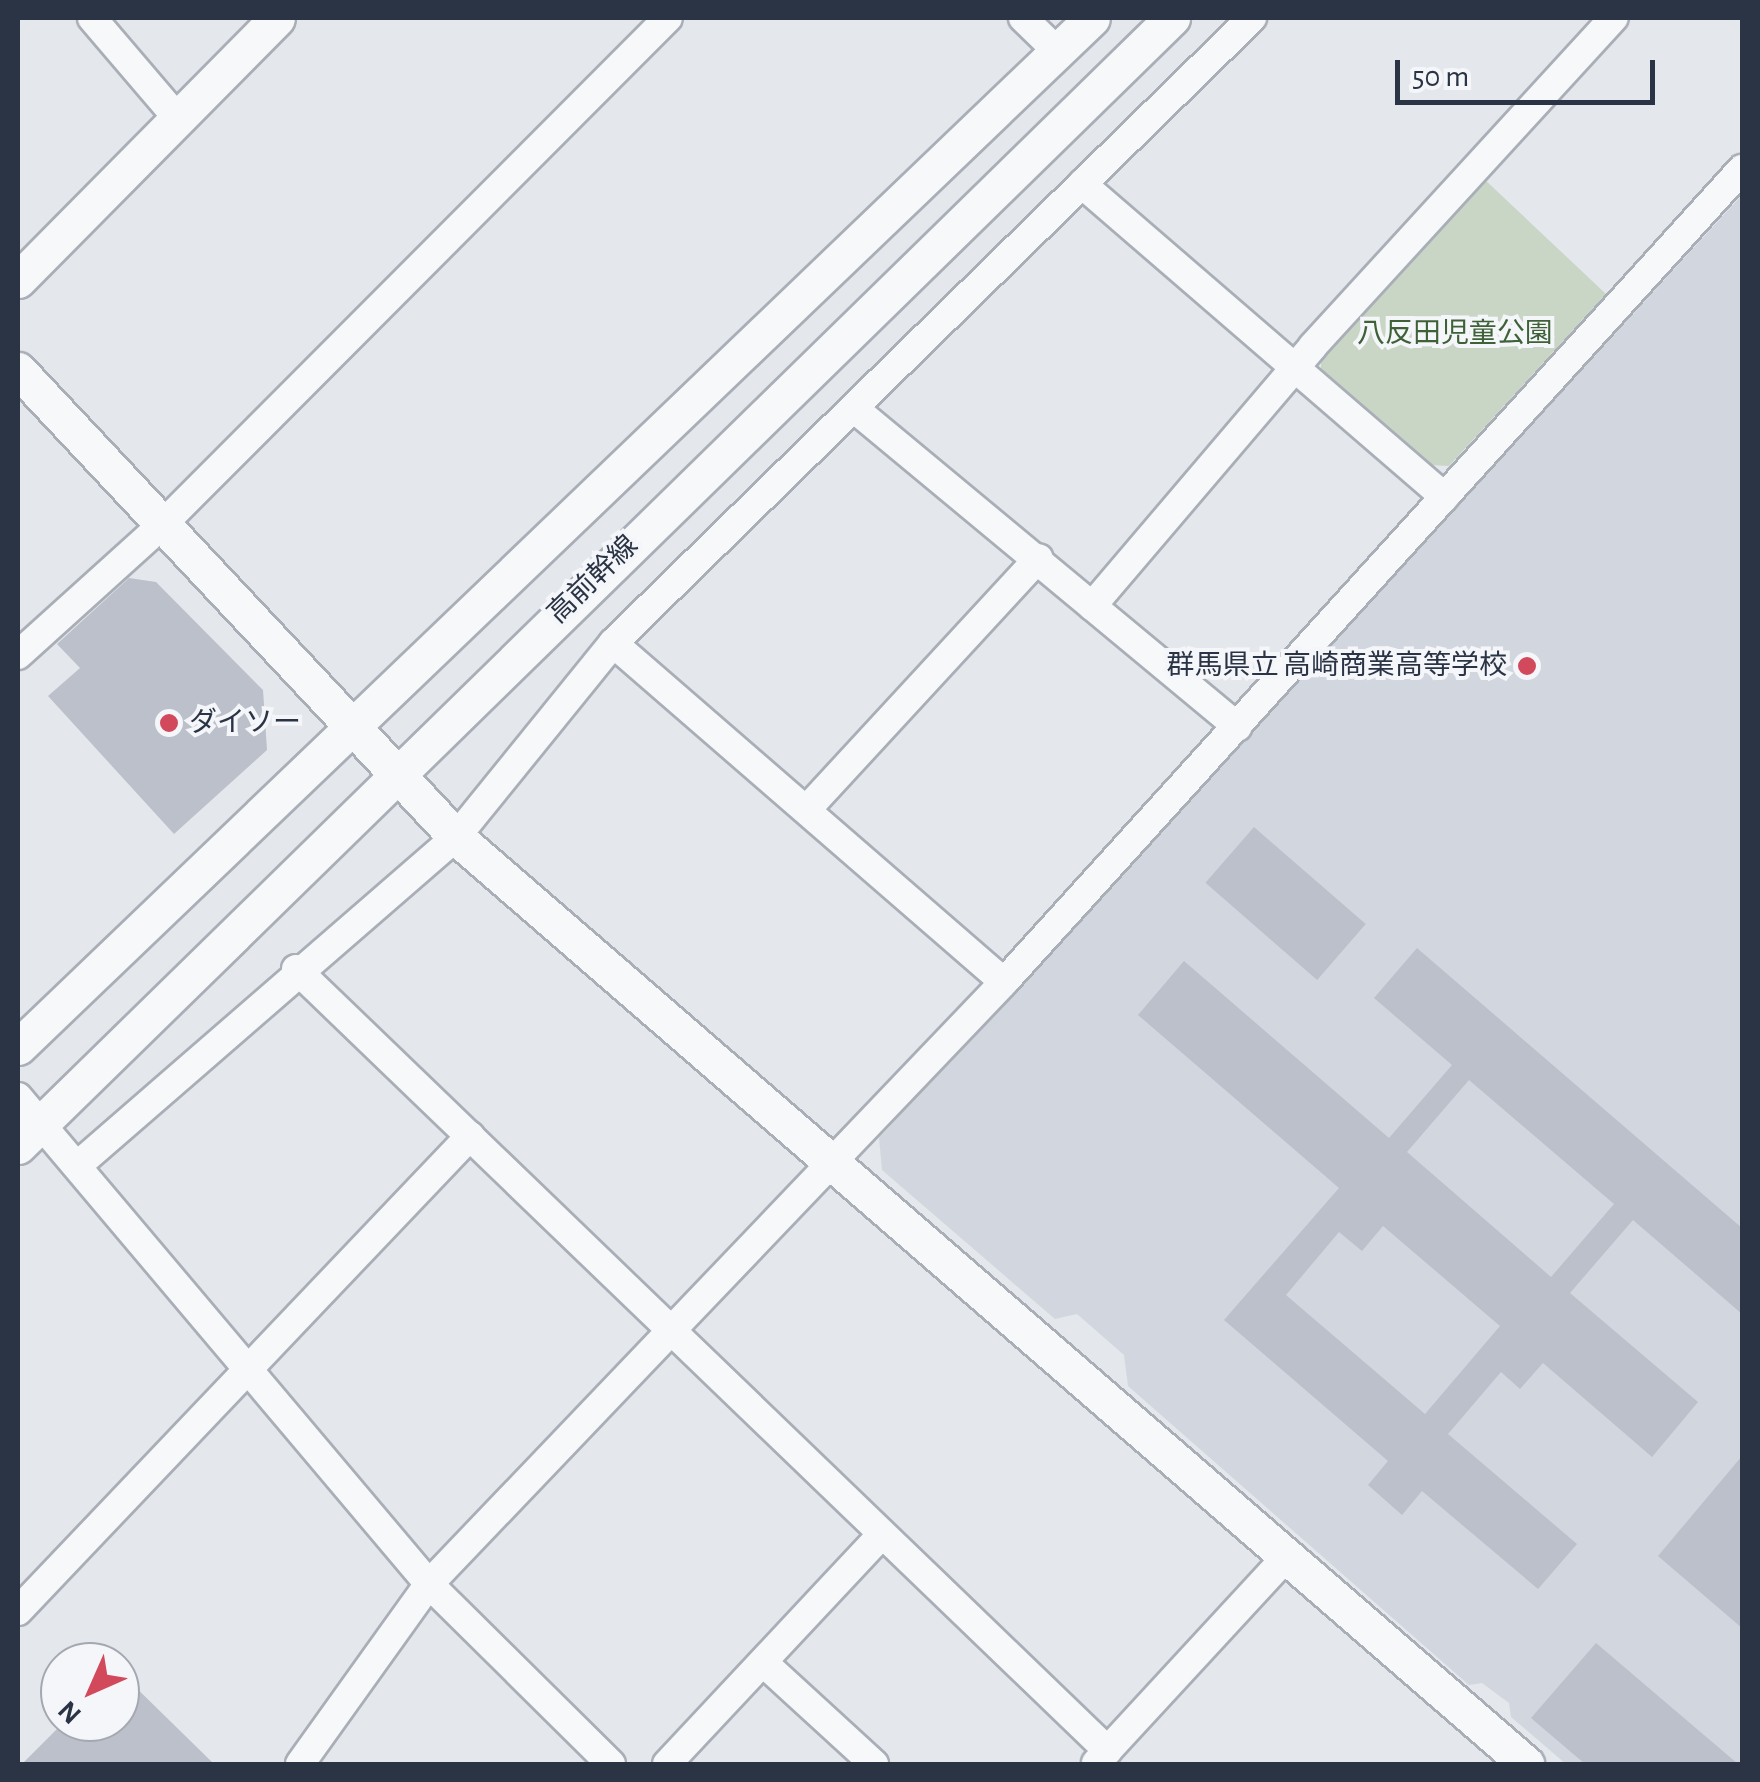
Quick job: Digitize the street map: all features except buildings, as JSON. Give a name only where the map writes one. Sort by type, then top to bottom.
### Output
[{"type":"street","points":[[92,18],[180,121]]},
{"type":"street","points":[[18,280],[180,121],[276,18]]},
{"type":"street","points":[[18,656],[162,526],[668,18]]},
{"type":"street","points":[[1023,18],[1058,51]]},
{"type":"street","points":[[18,1047],[1092,18]]},
{"type":"street","name":"高前幹線","points":[[29,1135],[394,774],[1172,18]]},
{"type":"street","points":[[78,1165],[296,969],[456,838],[613,643],[856,410],[1252,18]]},
{"type":"street","points":[[1092,606],[1614,18]]},
{"type":"street","points":[[300,1764],[430,1584],[674,1334],[1004,982],[1742,169]]},
{"type":"street","points":[[1082,184],[1444,497]]},
{"type":"street","points":[[18,370],[347,729],[456,838],[1526,1764]]},
{"type":"street","points":[[856,410],[1039,558],[1238,728]]},
{"type":"street","points":[[808,808],[1039,558]]},
{"type":"street","points":[[613,643],[808,808],[1004,982]]},
{"type":"street","points":[[296,969],[881,1535],[1102,1758],[1285,1558]]},
{"type":"street","points":[[18,1097],[29,1135],[78,1165],[430,1584],[611,1764]]},
{"type":"street","points":[[18,1611],[470,1136]]},
{"type":"street","points":[[666,1764],[765,1664],[881,1535]]},
{"type":"street","points":[[765,1664],[874,1764]]},
{"type":"shaded area","name":"群馬県立 高崎商業高等学校","points":[[1742,195],[1742,1764],[1566,1764],[1511,1717],[1509,1703],[1482,1683],[1469,1685],[1128,1386],[1124,1355],[1077,1314],[1055,1319],[882,1170],[879,1138]]},
{"type":"green space","name":"八反田児童公園","points":[[1483,178],[1606,294],[1449,466],[1430,465],[1321,372],[1321,358]]},
{"type":"place","name":"群馬県立 高崎商業高等学校","points":[[1527,666]]},
{"type":"place","name":"ダイソー","points":[[169,723]]}]
